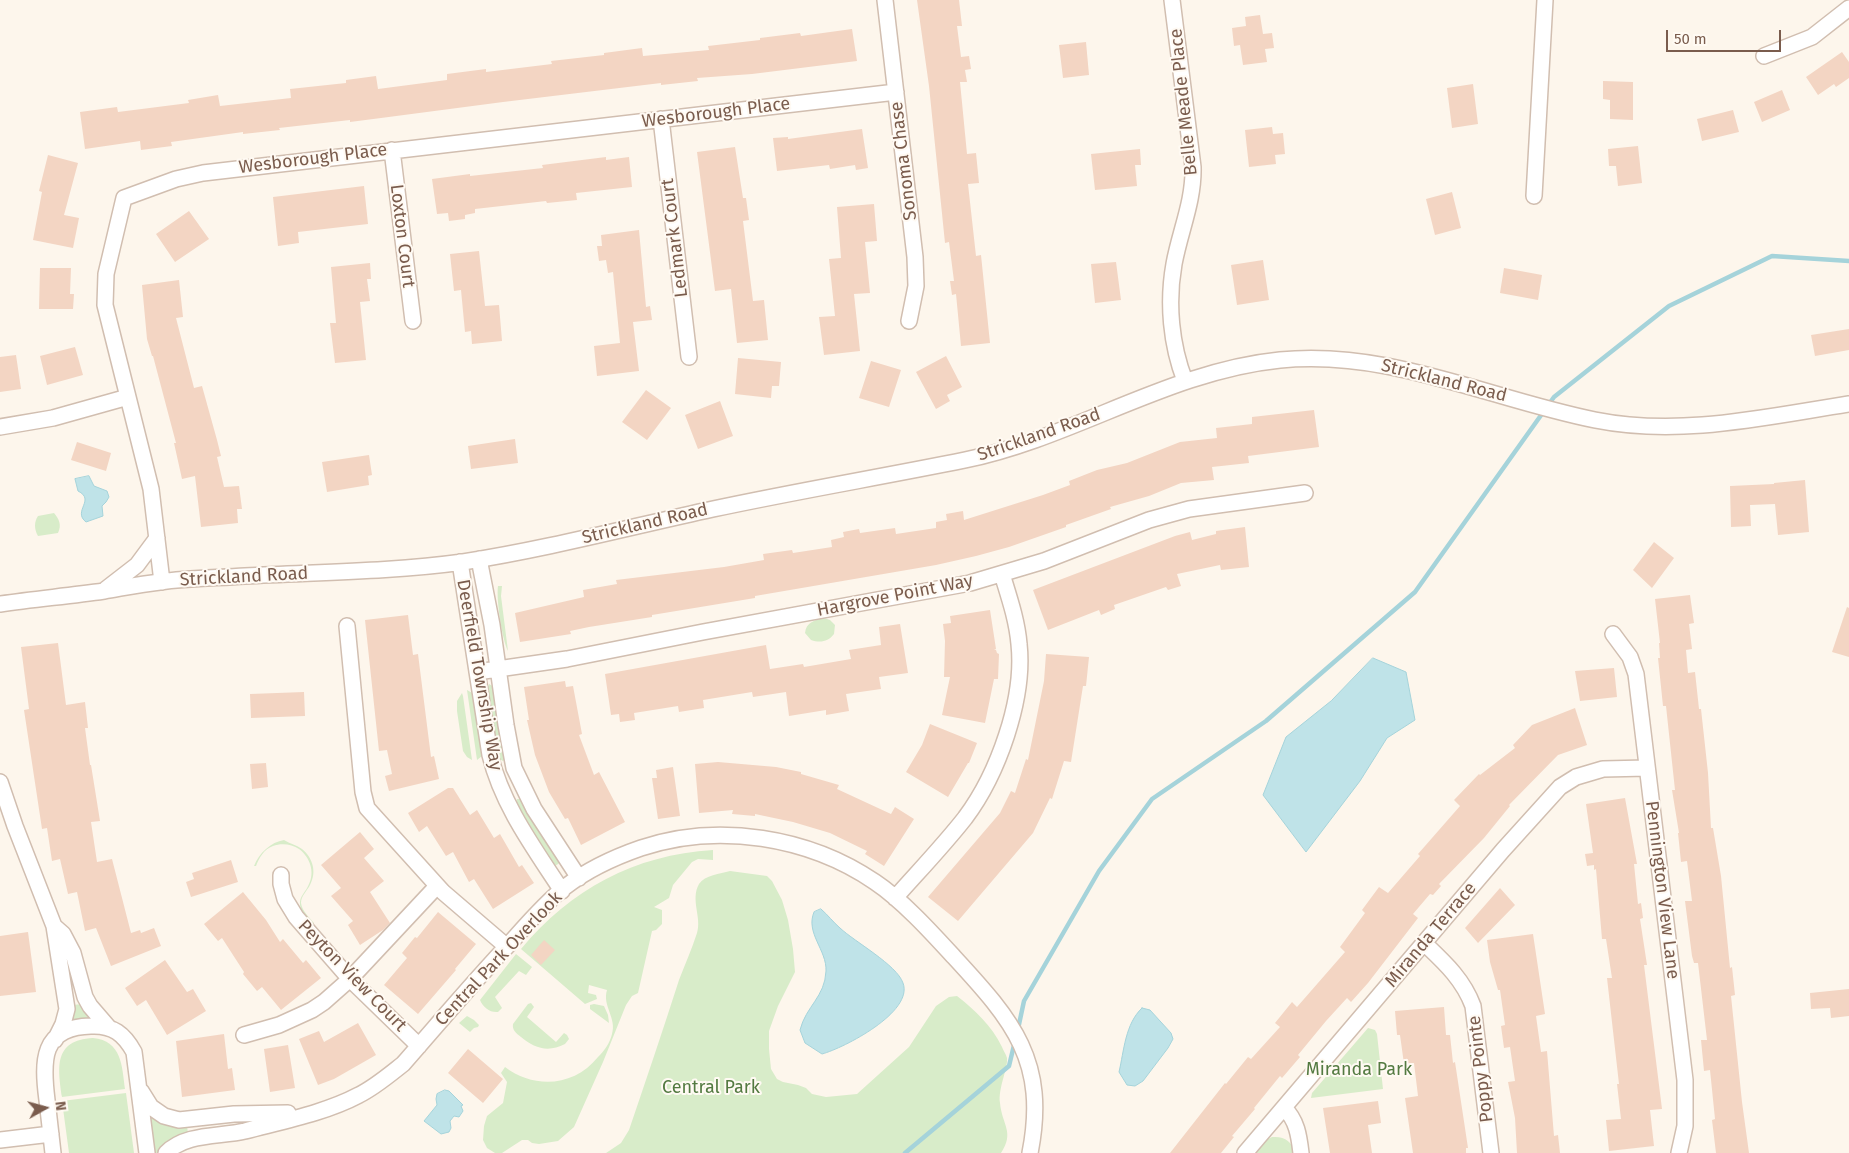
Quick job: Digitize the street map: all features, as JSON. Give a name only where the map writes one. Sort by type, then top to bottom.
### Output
[{"type":"street","name":"Sonoma Chase","points":[[885,0],[916,272],[914,303],[909,322]]},
{"type":"street","name":"Belle Meade Place","points":[[1172,0],[1193,168],[1192,194],[1174,263],[1172,290],[1174,342],[1178,362],[1185,381]]},
{"type":"street","points":[[1534,196],[1545,0]]},
{"type":"street","points":[[1764,56],[1812,37],[1849,8]]},
{"type":"street","name":"Wesborough Place","points":[[162,582],[151,490],[108,320],[104,289],[124,198],[176,179],[203,173],[896,92]]},
{"type":"street","name":"Ledmark Court","points":[[661,119],[689,358]]},
{"type":"street","name":"Loxton Court","points":[[392,150],[413,321]]},
{"type":"street","name":"Strickland Road","points":[[20,601],[162,582],[368,571],[460,562],[537,548],[716,509],[993,454],[1185,381],[1232,367],[1260,362],[1300,358],[1342,359],[1426,374],[1595,420],[1656,426],[1702,426],[1729,423],[1849,404]]},
{"type":"street","points":[[0,427],[53,418],[128,397]]},
{"type":"street","name":"Hargrove Point Way","points":[[477,672],[566,659],[703,632],[970,584],[1044,561],[1149,520],[1189,509],[1304,493]]},
{"type":"street","points":[[103,591],[137,565],[157,538]]},
{"type":"street","name":"Deerfield Township Way","points":[[479,559],[492,624],[514,768],[538,816],[579,878]]},
{"type":"street","name":"Deerfield Township Way","points":[[460,562],[490,755],[500,787],[520,825],[562,891]]},
{"type":"street","points":[[895,898],[965,818],[986,785],[1007,732],[1017,692],[1020,661],[1016,620],[1002,574]]},
{"type":"street","points":[[0,604],[20,601]]},
{"type":"street","points":[[0,608],[20,601]]},
{"type":"street","points":[[347,626],[364,802],[370,813],[437,886],[506,946]]},
{"type":"street","name":"Pennington View Lane","points":[[1613,634],[1630,657],[1634,667],[1647,768],[1685,1080],[1685,1126],[1679,1153]]},
{"type":"street","name":"Miranda Terrace","points":[[1245,1153],[1509,843],[1560,787],[1576,777],[1603,769],[1647,768]]},
{"type":"street","points":[[0,782],[54,926],[67,1009],[63,1024],[47,1050],[44,1074],[54,1153]]},
{"type":"street","name":"Central Park Overlook","points":[[166,1153],[171,1147],[182,1141],[245,1131],[317,1111],[345,1102],[374,1086],[403,1064],[506,946],[562,891],[602,864],[658,843],[693,837],[740,836],[776,841],[819,853],[872,880],[895,898],[939,941],[993,1001],[1013,1030],[1027,1061],[1033,1081],[1036,1106],[1030,1153]]},
{"type":"street","name":"Peyton View Court","points":[[282,875],[283,892],[289,908],[350,979],[419,1046]]},
{"type":"street","points":[[244,1035],[279,1025],[312,1010],[350,979],[437,886]]},
{"type":"street","points":[[54,926],[63,934],[73,952],[85,997],[90,1006],[109,1028],[127,1039],[134,1052],[147,1153]]},
{"type":"street","name":"Poppy Pointe","points":[[1424,943],[1458,977],[1467,991],[1473,1006],[1491,1153]]},
{"type":"street","points":[[54,1040],[72,1029],[90,1026],[109,1028]]},
{"type":"street","name":"Central Park Overlook","points":[[139,1089],[151,1107],[164,1116],[179,1120],[229,1114],[317,1111]]},
{"type":"street","points":[[1284,1108],[1293,1118],[1297,1128],[1301,1153]]},
{"type":"street","points":[[0,1140],[51,1134]]},
{"type":"green space","points":[[54,513],[60,527],[58,533],[38,536],[35,526],[38,516]]},
{"type":"green space","points":[[498,586],[502,586],[501,596],[508,651],[500,619]]},
{"type":"green space","points":[[824,618],[830,620],[835,625],[834,634],[824,641],[811,640],[805,633],[807,626],[814,621]]},
{"type":"green space","points":[[489,684],[494,687],[506,759],[503,761],[499,759],[487,689]]},
{"type":"green space","points":[[467,690],[474,694],[483,752],[482,756],[477,760]]},
{"type":"green space","points":[[462,693],[472,760],[463,751],[457,711],[457,701]]},
{"type":"green space","points":[[517,799],[522,799],[561,862],[555,866],[516,804]]},
{"type":"green space","points":[[284,840],[302,849],[309,857],[313,866],[312,880],[301,903],[313,924],[303,913],[300,905],[301,899],[312,875],[309,860],[303,852],[290,845],[276,845],[264,852],[256,866],[254,866],[259,857],[266,849],[279,841]]},
{"type":"green space","points":[[713,850],[713,860],[698,859],[692,862],[673,885],[669,898],[654,907],[662,910],[662,924],[652,931],[638,993],[632,996],[626,1005],[574,1127],[558,1141],[539,1144],[522,1140],[502,1153],[495,1153],[487,1148],[483,1140],[484,1126],[487,1116],[503,1103],[507,1082],[501,1073],[505,1067],[528,1079],[553,1082],[566,1079],[588,1067],[606,1047],[612,1034],[613,1023],[606,1001],[607,990],[589,985],[588,993],[596,995],[597,999],[585,1004],[521,949],[561,909],[606,879],[657,859],[684,853]]},
{"type":"green space","name":"Central Park","points":[[730,871],[767,876],[772,881],[782,900],[788,920],[795,972],[778,1006],[769,1031],[771,1069],[777,1079],[806,1088],[812,1094],[826,1097],[857,1094],[909,1047],[936,1006],[949,997],[957,996],[988,1025],[998,1039],[1007,1058],[1000,1103],[1007,1139],[1001,1153],[606,1153],[621,1143],[629,1130],[679,980],[691,951],[698,927],[696,896],[699,884],[709,877]]},
{"type":"green space","points":[[516,954],[532,967],[526,975],[519,971],[495,997],[502,1008],[498,1012],[490,1010],[480,1000]]},
{"type":"green space","points":[[531,1003],[534,1007],[527,1017],[556,1042],[564,1033],[567,1035],[569,1039],[565,1044],[559,1047],[542,1048],[531,1044],[515,1031],[513,1024],[528,1004]]},
{"type":"green space","points":[[82,1004],[88,1018],[72,1021],[73,1005]]},
{"type":"green space","points":[[590,1005],[604,1006],[609,1023],[590,1009]]},
{"type":"green space","points":[[467,1016],[479,1025],[470,1032],[459,1023]]},
{"type":"green space","name":"Miranda Park","points":[[1368,1028],[1375,1030],[1377,1034],[1383,1089],[1311,1098],[1312,1093]]},
{"type":"green space","points":[[93,1038],[103,1040],[115,1049],[123,1072],[125,1089],[62,1097],[61,1057],[71,1044]]},
{"type":"green space","points":[[126,1093],[134,1153],[69,1153],[62,1101]]},
{"type":"green space","points":[[149,1115],[187,1126],[188,1133],[170,1140],[157,1153],[153,1153]]},
{"type":"green space","points":[[1272,1137],[1281,1137],[1287,1140],[1296,1153],[1256,1153]]},
{"type":"water","points":[[89,476],[94,486],[107,491],[109,497],[102,506],[103,516],[86,522],[81,514],[85,498],[78,491],[75,479]]},
{"type":"water","points":[[1373,658],[1406,672],[1415,720],[1387,738],[1360,781],[1306,852],[1263,795],[1286,737],[1331,701]]},
{"type":"water","points":[[821,909],[837,926],[893,969],[903,983],[904,994],[888,1017],[875,1027],[860,1037],[822,1054],[805,1043],[800,1030],[806,1014],[819,995],[825,980],[825,963],[812,927],[814,912]]},
{"type":"water","points":[[1142,1008],[1150,1010],[1171,1033],[1173,1039],[1143,1081],[1135,1086],[1127,1085],[1119,1072],[1129,1030],[1136,1014]]},
{"type":"water","points":[[445,1090],[449,1091],[463,1105],[461,1106],[463,1111],[459,1117],[454,1116],[450,1121],[451,1128],[449,1132],[441,1134],[424,1121],[437,1105],[437,1094]]},
{"type":"building","points":[[917,0],[959,0],[962,26],[957,26],[961,57],[969,56],[971,69],[965,70],[967,82],[960,82],[967,154],[976,153],[979,183],[968,184],[976,256],[981,255],[990,343],[961,346],[956,294],[952,295],[950,281],[954,281],[949,242],[945,243],[929,86]]},
{"type":"building","points":[[1260,15],[1263,34],[1272,33],[1274,48],[1265,49],[1267,62],[1243,65],[1240,45],[1234,46],[1232,28],[1246,26],[1245,17]]},
{"type":"building","points":[[852,29],[857,61],[752,74],[697,78],[698,81],[661,85],[661,83],[350,122],[350,120],[243,134],[243,132],[171,142],[172,146],[141,150],[140,141],[85,149],[80,112],[117,107],[118,112],[189,103],[188,100],[218,95],[220,106],[291,98],[290,89],[346,83],[346,80],[376,76],[378,89],[447,80],[447,74],[486,69],[486,72],[552,64],[551,61],[604,55],[604,53],[642,48],[643,56],[709,50],[708,46],[760,40],[760,38],[800,33],[801,36]]},
{"type":"building","points":[[1086,42],[1089,75],[1063,78],[1059,45]]},
{"type":"building","points":[[1842,52],[1849,62],[1849,78],[1836,87],[1834,84],[1818,95],[1806,77]]},
{"type":"building","points":[[1603,81],[1633,82],[1633,120],[1610,119],[1610,100],[1603,99]]},
{"type":"building","points":[[1473,84],[1478,124],[1452,128],[1447,88]]},
{"type":"building","points":[[1782,90],[1790,110],[1762,122],[1754,102]]},
{"type":"building","points":[[1733,110],[1739,132],[1702,141],[1697,119]]},
{"type":"building","points":[[1272,127],[1273,134],[1283,133],[1285,154],[1275,155],[1276,164],[1249,167],[1245,130]]},
{"type":"building","points":[[862,129],[868,168],[856,170],[855,165],[830,169],[829,165],[777,171],[773,138],[788,137],[788,139]]},
{"type":"building","points":[[1638,146],[1642,183],[1618,186],[1616,166],[1609,166],[1608,149]]},
{"type":"building","points":[[735,147],[743,198],[746,198],[749,220],[743,221],[753,301],[764,300],[768,340],[737,343],[731,289],[715,291],[697,152]]},
{"type":"building","points":[[1140,149],[1141,165],[1135,165],[1137,186],[1095,190],[1091,154]]},
{"type":"building","points":[[48,155],[78,163],[64,215],[79,218],[73,248],[33,240],[42,192],[39,191]]},
{"type":"building","points":[[606,157],[606,160],[629,157],[632,187],[576,193],[577,200],[547,203],[546,201],[475,209],[475,213],[465,215],[465,219],[449,221],[448,213],[437,214],[432,179],[543,168],[542,165]]},
{"type":"building","points":[[364,186],[368,224],[298,232],[299,243],[278,246],[273,197]]},
{"type":"building","points":[[1452,192],[1461,228],[1435,235],[1426,199]]},
{"type":"building","points":[[874,204],[877,241],[865,242],[870,293],[854,294],[860,351],[824,355],[819,317],[835,316],[829,259],[841,258],[837,207]]},
{"type":"building","points":[[189,211],[209,239],[175,262],[156,234]]},
{"type":"building","points":[[639,230],[646,307],[650,306],[652,320],[633,322],[639,371],[597,376],[594,346],[620,343],[613,272],[608,273],[606,260],[599,261],[597,246],[602,246],[601,235]]},
{"type":"building","points":[[479,251],[485,306],[499,305],[502,341],[472,344],[471,331],[465,332],[461,290],[454,291],[450,254]]},
{"type":"building","points":[[1263,260],[1269,300],[1237,305],[1231,265]]},
{"type":"building","points":[[1116,262],[1121,300],[1095,303],[1091,264]]},
{"type":"building","points":[[370,263],[371,279],[367,279],[370,301],[360,302],[366,360],[335,363],[330,323],[336,323],[331,267]]},
{"type":"building","points":[[40,268],[71,268],[70,294],[74,294],[73,309],[39,309]]},
{"type":"building","points":[[1504,268],[1542,275],[1538,300],[1500,293]]},
{"type":"building","points":[[179,280],[183,317],[176,318],[194,388],[202,386],[221,456],[217,457],[224,487],[239,486],[242,509],[237,509],[238,523],[201,527],[195,476],[182,479],[174,443],[176,443],[147,339],[142,285]]},
{"type":"building","points":[[1849,329],[1849,350],[1815,356],[1811,335]]},
{"type":"building","points":[[75,347],[83,375],[47,385],[40,356]]},
{"type":"building","points":[[16,355],[21,389],[0,392],[0,357]]},
{"type":"building","points":[[946,356],[962,387],[947,395],[950,401],[936,409],[916,372]]},
{"type":"building","points":[[738,358],[781,362],[779,386],[772,386],[771,398],[735,394]]},
{"type":"building","points":[[871,361],[901,370],[889,407],[859,398]]},
{"type":"building","points":[[646,390],[671,408],[647,440],[622,422]]},
{"type":"building","points":[[720,401],[733,436],[698,449],[685,415]]},
{"type":"building","points":[[1314,410],[1319,447],[1248,456],[1249,463],[1212,467],[1214,480],[1181,483],[1149,496],[1110,507],[1111,509],[1066,525],[1066,527],[1009,547],[936,565],[652,615],[652,617],[570,631],[571,634],[520,642],[515,613],[584,597],[583,590],[617,584],[616,580],[724,567],[764,560],[763,554],[792,550],[793,553],[832,547],[831,540],[844,537],[843,532],[859,529],[860,533],[895,528],[896,534],[936,528],[936,522],[947,520],[946,514],[963,511],[964,520],[1043,495],[1070,485],[1069,481],[1097,470],[1127,463],[1180,442],[1217,438],[1216,428],[1252,424],[1252,417]]},
{"type":"building","points":[[515,439],[518,463],[471,469],[468,446]]},
{"type":"building","points":[[77,442],[111,453],[106,471],[71,460]]},
{"type":"building","points":[[369,455],[372,475],[368,476],[369,485],[327,492],[322,462]]},
{"type":"building","points":[[1805,480],[1809,532],[1778,535],[1775,504],[1750,505],[1751,526],[1731,527],[1730,486],[1774,484]]},
{"type":"building","points":[[1245,527],[1249,567],[1221,570],[1220,565],[1177,574],[1181,586],[1168,590],[1166,587],[1114,605],[1115,609],[1101,615],[1099,610],[1048,630],[1033,590],[1175,536],[1190,532],[1192,540],[1216,534],[1216,531]]},
{"type":"building","points":[[1654,542],[1674,558],[1652,588],[1633,570]]},
{"type":"building","points":[[1690,595],[1694,623],[1689,624],[1692,649],[1686,650],[1688,673],[1695,672],[1699,709],[1701,709],[1708,773],[1711,828],[1713,828],[1721,876],[1730,968],[1732,967],[1735,995],[1731,996],[1749,1153],[1716,1153],[1712,1120],[1715,1119],[1710,1070],[1704,1071],[1701,1040],[1707,1040],[1698,963],[1694,963],[1692,956],[1685,901],[1692,901],[1687,861],[1681,862],[1679,833],[1672,790],[1675,790],[1666,706],[1663,706],[1658,658],[1660,658],[1660,643],[1655,599]]},
{"type":"building","points":[[1847,607],[1849,608],[1849,657],[1832,652]]},
{"type":"building","points":[[990,610],[996,649],[994,650],[999,654],[998,679],[994,679],[985,723],[942,715],[950,677],[944,677],[945,641],[943,624],[951,623],[950,616]]},
{"type":"building","points":[[408,615],[413,655],[418,654],[431,757],[434,756],[439,779],[389,791],[385,776],[392,774],[387,750],[379,751],[365,620]]},
{"type":"building","points":[[900,624],[908,673],[879,677],[881,689],[846,694],[849,711],[826,715],[826,710],[789,716],[786,692],[753,697],[752,692],[703,700],[704,708],[679,712],[678,706],[634,713],[635,720],[620,722],[619,714],[611,715],[605,674],[766,645],[770,669],[803,664],[804,667],[851,659],[849,650],[881,645],[879,627]]},
{"type":"building","points":[[58,643],[66,705],[85,702],[88,728],[85,728],[100,821],[91,822],[97,862],[112,859],[131,933],[140,930],[141,933],[154,928],[161,946],[111,966],[96,928],[85,931],[77,892],[68,894],[60,859],[52,861],[47,828],[42,829],[24,710],[29,709],[21,647]]},
{"type":"building","points":[[1046,654],[1089,657],[1086,686],[1083,686],[1071,762],[1064,761],[1052,799],[1050,798],[1033,833],[958,921],[928,897],[1000,813],[1011,791],[1015,793],[1026,759],[1028,760],[1044,681]]},
{"type":"building","points":[[1614,668],[1617,697],[1580,701],[1575,671]]},
{"type":"building","points":[[565,681],[566,687],[573,686],[582,734],[579,735],[594,775],[599,772],[625,822],[581,845],[568,818],[565,819],[549,792],[535,755],[527,720],[529,720],[524,687]]},
{"type":"building","points":[[304,692],[305,716],[251,718],[250,694]]},
{"type":"building","points":[[1575,708],[1587,745],[1558,755],[1509,805],[1484,838],[1439,884],[1441,886],[1433,895],[1430,894],[1413,914],[1418,918],[1368,983],[1351,1002],[1347,998],[1326,1021],[1298,1055],[1300,1057],[1282,1078],[1280,1076],[1254,1108],[1221,1153],[1170,1153],[1225,1083],[1248,1057],[1251,1059],[1280,1027],[1275,1023],[1292,1002],[1297,1007],[1345,952],[1340,947],[1365,913],[1362,910],[1379,887],[1388,893],[1420,856],[1418,854],[1460,806],[1454,800],[1479,774],[1515,748],[1513,745],[1532,725]]},
{"type":"building","points":[[930,724],[977,743],[969,763],[948,797],[906,772],[922,745]]},
{"type":"building","points":[[718,762],[776,767],[801,772],[801,774],[839,785],[837,789],[891,814],[895,807],[914,819],[884,866],[865,854],[867,851],[830,833],[793,822],[755,814],[755,816],[732,814],[733,810],[699,813],[695,764]]},
{"type":"building","points":[[266,763],[268,787],[252,789],[250,764]]},
{"type":"building","points":[[673,767],[680,816],[658,819],[652,778],[657,778],[656,770]]},
{"type":"building","points":[[448,788],[453,788],[470,815],[477,810],[494,838],[500,834],[519,867],[522,865],[534,883],[493,909],[474,879],[469,882],[453,852],[446,856],[427,826],[419,832],[408,813]]},
{"type":"building","points":[[1625,798],[1637,864],[1634,864],[1638,904],[1641,903],[1643,918],[1640,919],[1647,965],[1644,965],[1662,1109],[1650,1110],[1654,1146],[1609,1151],[1606,1120],[1621,1119],[1607,978],[1612,978],[1606,939],[1602,939],[1596,869],[1594,870],[1594,865],[1587,866],[1585,854],[1593,853],[1586,804]]},
{"type":"building","points":[[360,832],[374,849],[364,858],[384,881],[370,892],[390,923],[383,930],[360,945],[348,925],[353,921],[331,896],[341,888],[321,865]]},
{"type":"building","points":[[231,860],[238,882],[191,897],[186,882],[194,879],[192,873]]},
{"type":"building","points":[[1500,888],[1515,905],[1478,943],[1465,928]]},
{"type":"building","points":[[243,892],[266,920],[280,942],[283,939],[303,963],[306,960],[321,978],[281,1010],[262,987],[257,991],[243,974],[244,972],[222,938],[218,941],[204,924]]},
{"type":"building","points":[[438,912],[476,944],[418,1014],[384,985],[407,958],[402,953]]},
{"type":"building","points":[[28,932],[36,992],[0,996],[0,936]]},
{"type":"building","points":[[1533,934],[1545,1014],[1536,1016],[1541,1052],[1547,1051],[1554,1136],[1558,1135],[1560,1153],[1517,1153],[1515,1118],[1508,1082],[1515,1081],[1510,1047],[1504,1048],[1501,1026],[1505,1025],[1500,990],[1498,990],[1490,962],[1487,940]]},
{"type":"building","points":[[544,940],[555,950],[541,965],[531,955]]},
{"type":"building","points":[[165,960],[187,992],[193,989],[206,1011],[167,1035],[146,1000],[137,1006],[125,988]]},
{"type":"building","points":[[1849,989],[1849,1016],[1831,1018],[1830,1008],[1811,1009],[1810,993]]},
{"type":"building","points":[[1444,1007],[1446,1035],[1450,1035],[1468,1148],[1466,1148],[1466,1153],[1413,1153],[1405,1098],[1418,1096],[1414,1063],[1404,1064],[1400,1035],[1397,1035],[1395,1011]]},
{"type":"building","points":[[358,1023],[376,1055],[334,1079],[318,1085],[299,1039],[319,1031],[324,1042]]},
{"type":"building","points":[[224,1034],[228,1069],[232,1068],[235,1090],[182,1097],[176,1041]]},
{"type":"building","points":[[288,1045],[295,1088],[270,1092],[264,1049]]},
{"type":"building","points":[[468,1049],[503,1079],[483,1103],[448,1073]]},
{"type":"building","points":[[1378,1101],[1381,1123],[1368,1125],[1372,1153],[1330,1153],[1323,1108]]},
{"type":"waterway","points":[[1018,1029],[1024,1001],[1099,871],[1152,799],[1266,721],[1415,592],[1554,397],[1669,306],[1772,256],[1849,261]]},
{"type":"waterway","points":[[905,1153],[1009,1066],[1015,1041]]}]
